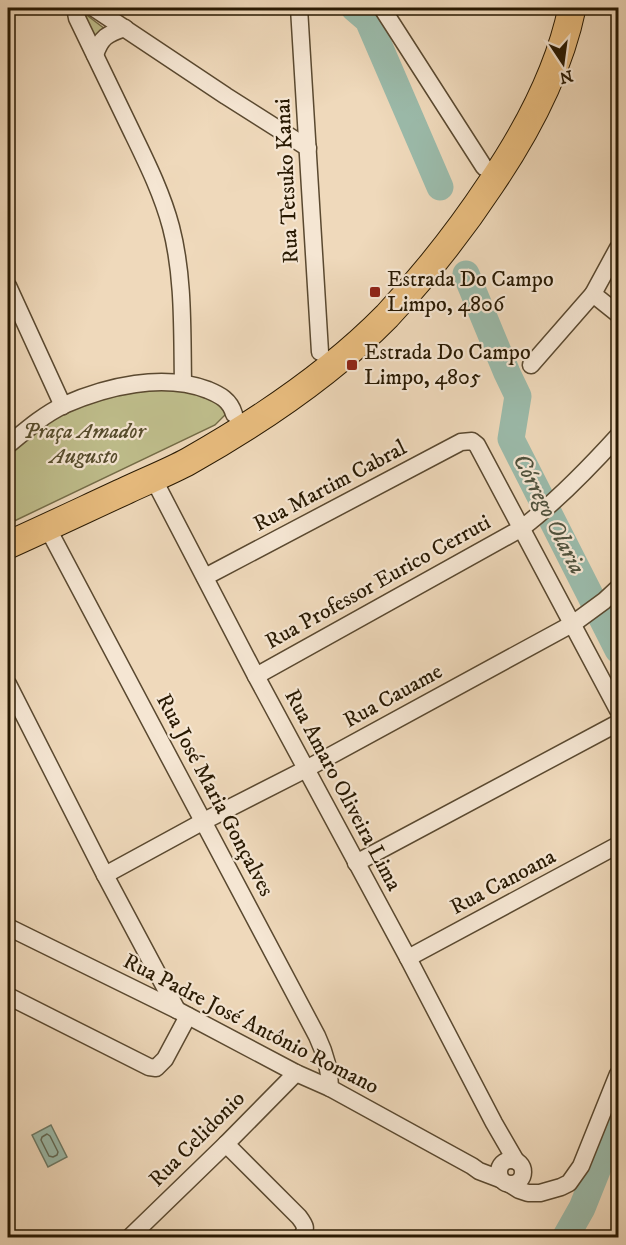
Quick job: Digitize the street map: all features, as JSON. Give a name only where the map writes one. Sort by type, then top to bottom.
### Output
[{"type":"main road","points":[[8,527],[146,463],[234,414],[320,352],[383,294],[455,208],[484,167],[528,86],[547,33],[553,8]]},
{"type":"main road","points":[[8,545],[188,461],[281,404],[360,341],[386,316],[433,263],[479,203],[512,154],[537,108],[570,20],[572,8]]},
{"type":"main road","points":[[188,461],[231,427],[234,414]]},
{"type":"street","points":[[75,8],[77,18],[164,202],[177,256],[181,295],[183,383]]},
{"type":"street","points":[[94,8],[309,148]]},
{"type":"street","name":"Rua Tetsuko Kanai","points":[[299,8],[320,352]]},
{"type":"street","points":[[382,8],[484,167]]},
{"type":"street","points":[[95,55],[100,41],[125,28]]},
{"type":"street","points":[[531,365],[593,294],[618,248]]},
{"type":"street","points":[[8,286],[63,406]]},
{"type":"street","points":[[593,294],[618,314]]},
{"type":"street","points":[[8,445],[40,420],[63,406],[103,391],[132,384],[183,383],[221,395],[234,414]]},
{"type":"street","name":"Rua Professor Eurico Cerruti","points":[[256,676],[527,524],[586,471],[618,436]]},
{"type":"street","name":"Rua Martim Cabral","points":[[205,578],[467,440],[477,445],[527,524]]},
{"type":"street","name":"Rua Amaro Oliveira Lima","points":[[153,478],[494,1123],[509,1172]]},
{"type":"street","points":[[527,524],[579,619],[618,710]]},
{"type":"street","name":"Rua José Maria Gonçalves","points":[[47,527],[317,1036],[328,1063],[330,1088]]},
{"type":"street","name":"Rua Cauame","points":[[105,875],[306,769],[579,619],[618,588]]},
{"type":"street","points":[[8,684],[105,875],[183,1013],[165,1059],[156,1068],[148,1067],[8,996]]},
{"type":"street","points":[[357,863],[618,723]]},
{"type":"street","name":"Rua Canoana","points":[[408,957],[618,845]]},
{"type":"street","name":"Rua Padre José Antônio Romano","points":[[9,925],[296,1073],[330,1088],[479,1171],[509,1172]]},
{"type":"street","name":"Rua Celidonio","points":[[129,1238],[296,1073]]},
{"type":"street","points":[[509,1172],[538,1182],[560,1178],[569,1172],[586,1155],[618,1074]]},
{"type":"street","points":[[226,1144],[299,1217],[305,1227],[305,1232],[300,1237]]},
{"type":"green space","points":[[84,13],[105,29],[95,38]]},
{"type":"green space","name":"Praça Amador Augusto","points":[[183,383],[232,408],[215,425],[8,524],[8,446],[103,391]]},
{"type":"water","points":[[51,1125],[67,1157],[48,1167],[32,1135]]},
{"type":"waterway","name":"Córrego Olaria","points":[[354,8],[368,20],[440,187]]},
{"type":"waterway","name":"Córrego Olaria","points":[[466,274],[518,396],[511,439],[618,650]]},
{"type":"waterway","points":[[565,1238],[582,1208],[618,1118]]},
{"type":"place","name":"Estrada Do Campo Limpo, 4806","points":[[375,292]]},
{"type":"place","name":"Estrada Do Campo Limpo, 4805","points":[[352,365]]}]
